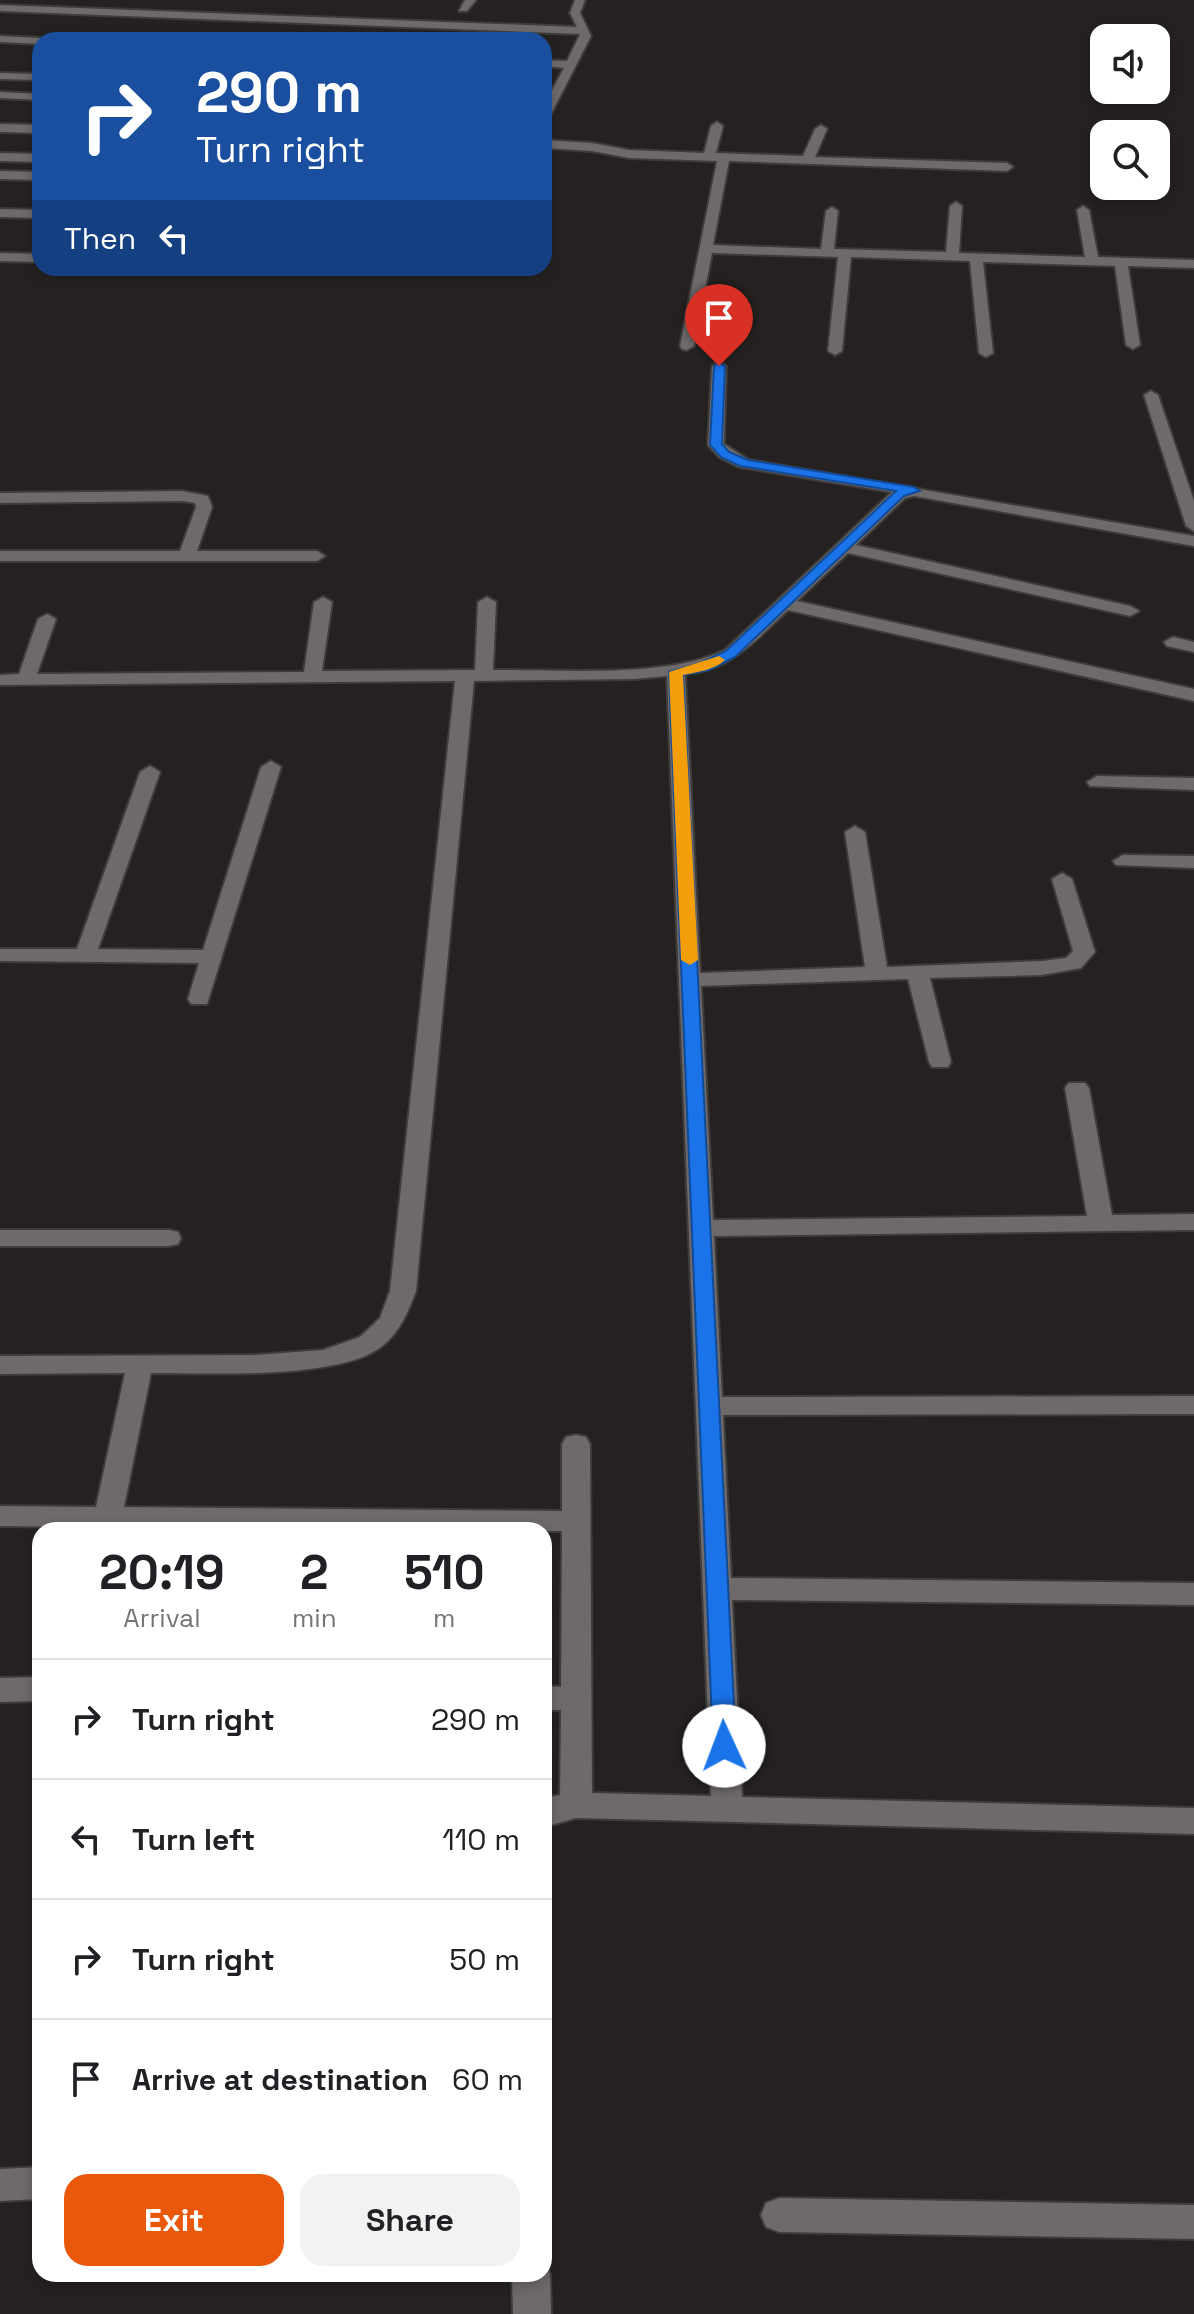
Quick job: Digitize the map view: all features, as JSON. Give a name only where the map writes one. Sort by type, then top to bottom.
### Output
[{"type":"street","points":[[463,9],[471,0]]},
{"type":"street","points":[[580,0],[575,13],[586,31]]},
{"type":"street","points":[[0,8],[586,31]]},
{"type":"street","points":[[552,94],[571,65],[586,31]]},
{"type":"street","points":[[0,39],[32,41]]},
{"type":"street","points":[[552,64],[571,65]]},
{"type":"street","points":[[0,76],[32,77]]},
{"type":"street","points":[[0,95],[32,97]]},
{"type":"street","points":[[687,346],[706,249],[717,126]]},
{"type":"street","points":[[0,128],[32,129]]},
{"type":"street","points":[[807,160],[821,129]]},
{"type":"street","points":[[552,144],[592,147],[629,154],[1007,167]]},
{"type":"street","points":[[0,157],[32,158]]},
{"type":"street","points":[[0,175],[32,176]]},
{"type":"street","points":[[952,256],[956,206]]},
{"type":"street","points":[[1083,210],[1092,261]]},
{"type":"street","points":[[827,252],[832,211]]},
{"type":"street","points":[[0,213],[32,214]]},
{"type":"street","points":[[706,249],[1194,264]]},
{"type":"street","points":[[835,351],[845,253]]},
{"type":"street","points":[[0,257],[32,258]]},
{"type":"street","points":[[976,257],[986,353]]},
{"type":"street","points":[[1121,262],[1133,345]]},
{"type":"street","points":[[719,366],[716,445],[725,454],[745,464],[1194,541]]},
{"type":"street","points":[[1151,395],[1194,526]]},
{"type":"street","points":[[0,680],[676,672],[704,667],[731,654],[900,494],[914,491]]},
{"type":"street","points":[[0,498],[182,496],[202,499],[204,507],[187,556]]},
{"type":"street","points":[[845,547],[1130,611]]},
{"type":"street","points":[[0,556],[317,556]]},
{"type":"street","points":[[312,677],[323,602]]},
{"type":"street","points":[[0,1365],[255,1364],[326,1359],[369,1343],[391,1322],[403,1291],[475,675],[487,602]]},
{"type":"street","points":[[785,604],[1194,695]]},
{"type":"street","points":[[26,680],[47,619]]},
{"type":"street","points":[[1173,642],[1194,647]]},
{"type":"street","points":[[676,672],[727,1809]]},
{"type":"street","points":[[199,999],[271,767]]},
{"type":"street","points":[[85,956],[150,772]]},
{"type":"street","points":[[1097,782],[1194,784]]},
{"type":"street","points":[[855,832],[877,973]]},
{"type":"street","points":[[1123,861],[1194,862]]},
{"type":"street","points":[[691,980],[1042,968],[1073,963],[1084,952],[1062,879]]},
{"type":"street","points":[[0,955],[212,957]]},
{"type":"street","points":[[917,972],[940,1062]]},
{"type":"street","points":[[1077,1088],[1101,1223]]},
{"type":"street","points":[[702,1228],[1194,1222]]},
{"type":"street","points":[[0,1238],[169,1238]]},
{"type":"street","points":[[107,1522],[140,1364]]},
{"type":"street","points":[[710,1406],[1194,1405]]},
{"type":"street","points":[[576,1444],[576,1805]]},
{"type":"street","points":[[0,1516],[92,1522]]},
{"type":"street","points":[[342,1522],[576,1521]]},
{"type":"street","points":[[718,1589],[1194,1594]]},
{"type":"street","points":[[0,1690],[32,1689]]},
{"type":"street","points":[[552,1698],[576,1699]]},
{"type":"street","points":[[552,1809],[576,1805],[1194,1821]]},
{"type":"street","points":[[0,2185],[32,2183]]},
{"type":"street","points":[[779,2215],[1194,2222]]},
{"type":"street","points":[[531,2282],[532,2314]]},
{"type":"slow traffic","points":[[690,960],[676,672],[704,667],[719,660]]},
{"type":"route","points":[[719,366],[716,445],[725,454],[745,464],[914,491],[900,494],[731,654],[704,667],[676,672],[724,1746]]}]
